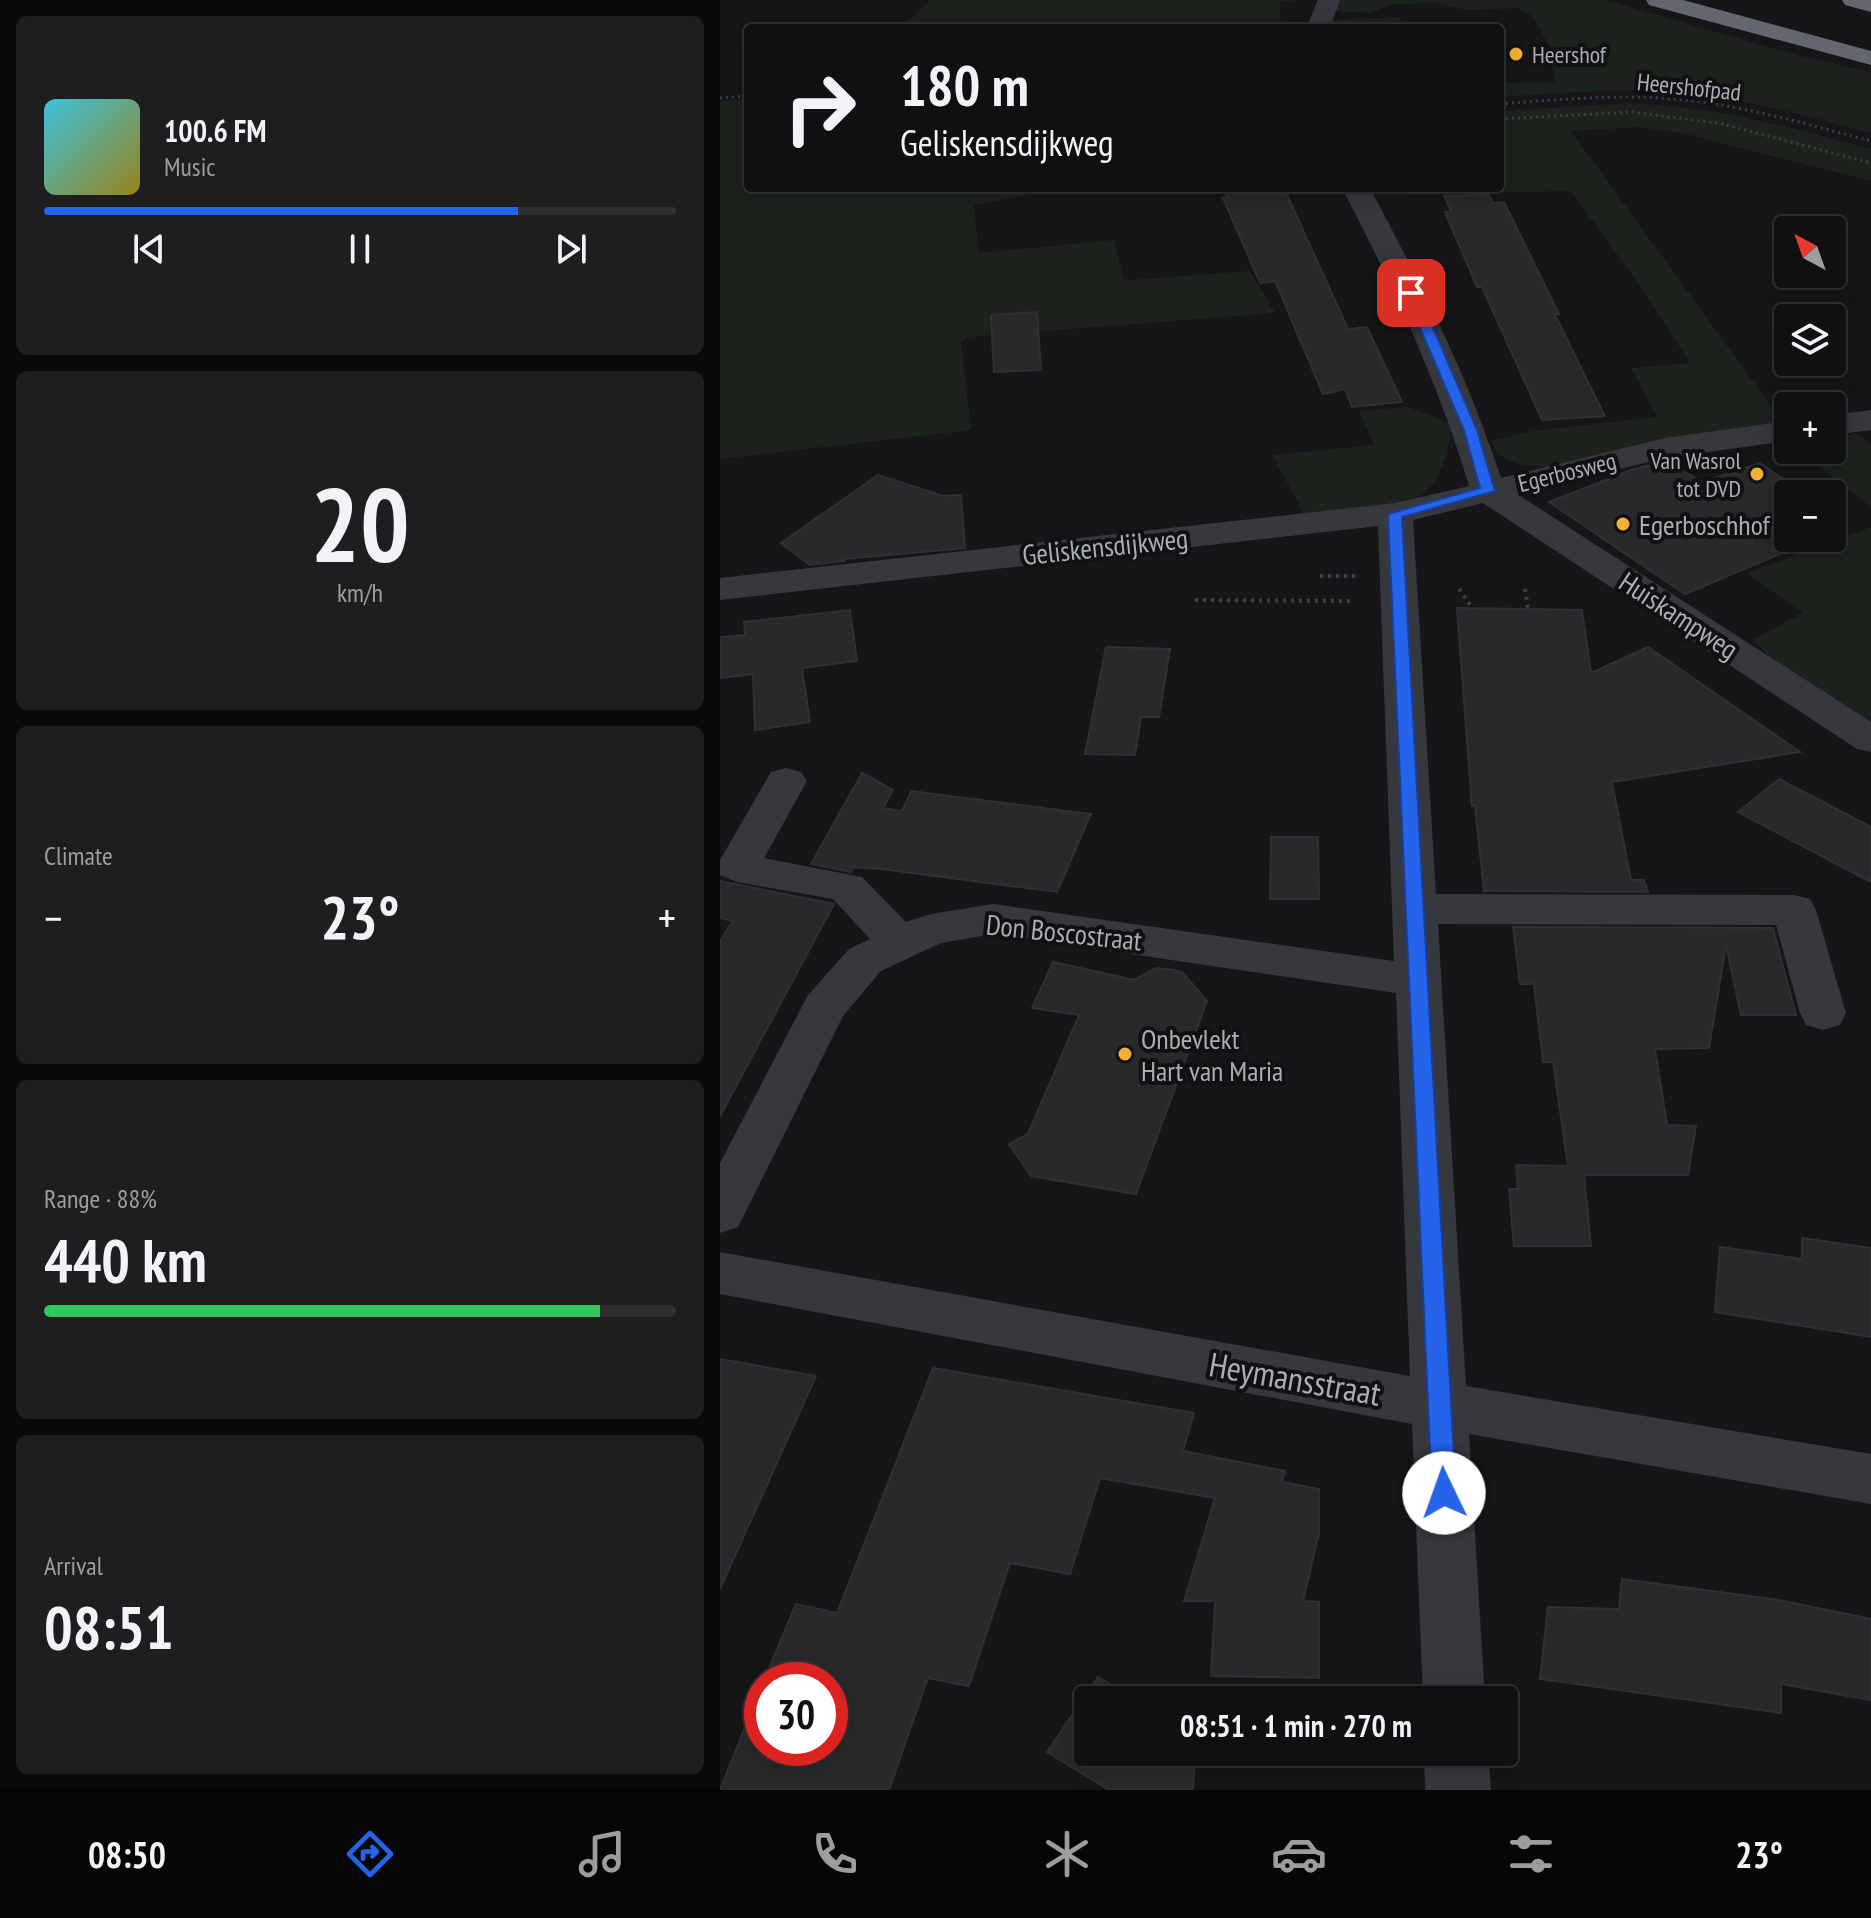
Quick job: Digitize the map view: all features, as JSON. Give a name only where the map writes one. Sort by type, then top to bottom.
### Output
[{"type":"highway","points":[[1657,0],[1871,58]]},
{"type":"highway","points":[[1742,0],[1871,34]]},
{"type":"highway","points":[[1853,0],[1871,5]]},
{"type":"street","points":[[1320,24],[1329,0]]},
{"type":"street","points":[[1358,192],[1414,300],[1470,430],[1488,491]]},
{"type":"street","points":[[1846,423],[1871,420]]},
{"type":"street","name":"Egerbosweg","points":[[1488,491],[1665,448],[1774,433]]},
{"type":"street","name":"Geliskensdijkweg","points":[[720,589],[1395,514],[1488,491]]},
{"type":"street","name":"Huiskampweg","points":[[1488,491],[1871,740]]},
{"type":"street","points":[[1395,514],[1453,1686]]},
{"type":"street","points":[[786,781],[737,868],[847,887],[900,943]]},
{"type":"street","points":[[1413,909],[1794,910],[1823,1013]]},
{"type":"street","name":"Don Boscostraat","points":[[720,1213],[824,1007],[865,960],[931,929],[993,919],[1417,980]]},
{"type":"street","name":"Heymansstraat","points":[[720,1273],[1440,1405],[1871,1479]]},
{"type":"street","points":[[1457,1766],[1458,1790]]},
{"type":"path","points":[[720,98],[744,96]]},
{"type":"path","name":"Heershofpad","points":[[1504,104],[1598,99],[1683,100],[1767,114],[1871,141]]},
{"type":"path","points":[[1504,119],[1631,112],[1718,123],[1871,163]]},
{"type":"path","points":[[1459,589],[1473,609]]},
{"type":"path","points":[[1525,589],[1528,609]]},
{"type":"path","points":[[1195,600],[1399,601]]},
{"type":"shaded area","points":[[930,0],[1300,0],[1280,2],[1281,24],[905,24]]},
{"type":"shaded area","points":[[1340,0],[1605,0],[1796,55],[1871,72],[1871,133],[1770,107],[1692,93],[1624,91],[1504,97],[1504,83],[1555,83],[1553,53],[1533,16],[1518,8],[1466,10],[1437,3],[1394,4],[1368,13],[1334,11]]},
{"type":"shaded area","points":[[1400,17],[1402,24],[1332,24],[1333,20]]},
{"type":"shaded area","points":[[744,99],[744,192],[1029,192],[1029,195],[974,205],[979,253],[1114,240],[1123,278],[1250,271],[1275,313],[968,337],[961,341],[971,430],[720,459],[720,101]]},
{"type":"shaded area","points":[[1629,103],[1661,105],[1780,125],[1871,149],[1871,181],[1686,134],[1640,127],[1571,131],[1774,410],[1774,426],[1552,467],[1508,460],[1495,450],[1491,441],[1533,431],[1657,417],[1631,368],[1690,363],[1641,287],[1571,191],[1374,195],[1373,192],[1504,192],[1504,111]]},
{"type":"shaded area","points":[[1408,407],[1452,424],[1441,470],[1425,492],[1386,506],[1304,515],[1273,455],[1374,445],[1359,411]]},
{"type":"shaded area","points":[[1855,433],[1871,445],[1871,507],[1846,487],[1846,480],[1837,480],[1816,464],[1846,464],[1846,435]]},
{"type":"shaded area","points":[[1871,527],[1871,724],[1787,672],[1752,640],[1803,613],[1747,573],[1804,552],[1846,552],[1846,536]]},
{"type":"building","points":[[1225,192],[1286,192],[1348,329],[1367,327],[1402,402],[1352,407],[1345,389],[1323,394],[1275,281],[1260,283],[1223,198],[1227,197]]},
{"type":"building","points":[[1489,195],[1493,203],[1504,202],[1605,416],[1542,420],[1482,287],[1477,287],[1445,212],[1451,211],[1444,196]]},
{"type":"building","points":[[1037,312],[1041,370],[994,372],[991,315]]},
{"type":"building","name":"Egerboschhof","points":[[1666,461],[1703,482],[1760,463],[1785,480],[1774,480],[1774,552],[1785,552],[1685,594],[1549,502],[1634,469]]},
{"type":"building","points":[[878,475],[943,496],[961,495],[965,548],[810,565],[781,543]]},
{"type":"building","points":[[1457,608],[1582,610],[1591,673],[1648,647],[1800,752],[1612,782],[1631,880],[1644,880],[1648,892],[1484,891],[1475,806],[1472,806]]},
{"type":"building","points":[[850,610],[857,661],[802,668],[810,722],[755,730],[753,674],[720,678],[720,637],[745,635],[744,622]]},
{"type":"building","points":[[1106,647],[1170,649],[1159,717],[1141,717],[1135,755],[1085,754]]},
{"type":"building","points":[[862,773],[893,790],[883,808],[902,811],[911,791],[1091,814],[1057,892],[882,869],[853,867],[851,872],[811,864]]},
{"type":"building","points":[[1779,779],[1871,827],[1871,882],[1738,812]]},
{"type":"building","points":[[1271,837],[1318,837],[1319,899],[1270,899]]},
{"type":"building","points":[[720,881],[834,904],[720,1116],[720,941],[733,921],[720,918]]},
{"type":"building","points":[[1513,927],[1773,928],[1796,1015],[1741,1015],[1726,945],[1709,1048],[1655,1049],[1667,1125],[1696,1126],[1688,1175],[1584,1175],[1591,1246],[1514,1246],[1509,1189],[1518,1189],[1516,1165],[1568,1166],[1553,1062],[1543,1062],[1534,984],[1520,984]]},
{"type":"building","name":"Onbevlekt Hart van Maria","points":[[1053,962],[1134,980],[1156,968],[1175,970],[1183,973],[1207,1001],[1136,1194],[1031,1176],[1009,1144],[1028,1134],[1079,1015],[1032,1008]]},
{"type":"building","points":[[1802,1238],[1871,1248],[1871,1337],[1715,1312],[1720,1247],[1802,1259]]},
{"type":"building","points":[[720,1359],[816,1376],[720,1589]]},
{"type":"building","points":[[933,1368],[1194,1413],[1183,1451],[1285,1471],[1282,1482],[1319,1489],[1319,1533],[1303,1601],[1319,1602],[1319,1678],[1211,1676],[1215,1601],[1184,1601],[1215,1498],[1100,1478],[1070,1574],[1010,1563],[969,1686],[928,1678],[889,1790],[720,1790],[744,1730],[744,1766],[848,1766],[848,1662],[772,1662],[796,1604],[837,1613]]},
{"type":"building","points":[[1622,1579],[1779,1600],[1871,1619],[1871,1700],[1781,1684],[1781,1713],[1540,1679],[1548,1607],[1619,1609]]},
{"type":"building","points":[[1098,1677],[1113,1686],[1092,1686]]},
{"type":"building","points":[[1074,1712],[1074,1766],[1194,1766],[1193,1790],[1109,1790],[1047,1752]]},
{"type":"place","name":"Heershof","points":[[1516,54]]},
{"type":"place","name":"Van Wasrol tot DVD","points":[[1757,474]]},
{"type":"place","name":"Egerboschhof","points":[[1623,524]]},
{"type":"place","name":"Onbevlekt Hart van Maria","points":[[1125,1054]]},
{"type":"route","points":[[1411,293],[1470,430],[1488,491],[1395,514],[1444,1493]]}]
